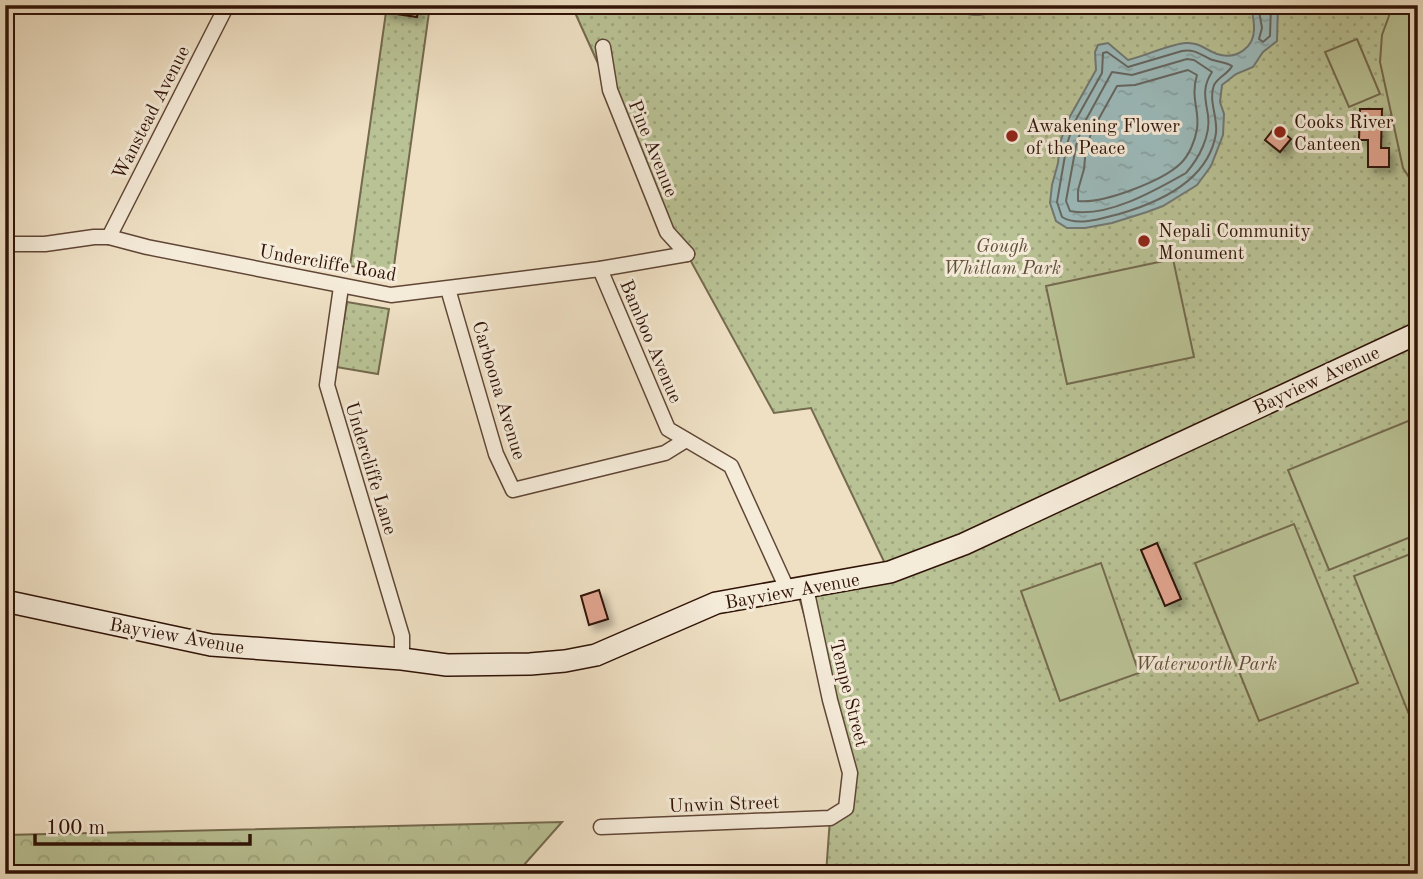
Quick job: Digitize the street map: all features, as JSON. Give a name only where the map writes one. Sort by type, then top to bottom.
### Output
[{"type":"main road","name":"Bayview Avenue","points":[[5,601],[211,645],[402,659],[447,665],[483,666],[565,661],[596,655],[716,603],[890,572],[964,544],[1418,333]]},
{"type":"street","name":"Wanstead Avenue","points":[[109,237],[227,5]]},
{"type":"street","name":"Pine Avenue","points":[[603,47],[610,90],[667,232],[687,254]]},
{"type":"street","name":"Undercliffe Road","points":[[5,244],[35,245],[109,237],[341,287],[391,295],[600,269],[687,254]]},
{"type":"street","name":"Bamboo Avenue","points":[[600,269],[668,429],[731,466],[797,590]]},
{"type":"street","name":"Undercliffe Lane","points":[[341,287],[327,386],[402,636],[402,659]]},
{"type":"street","name":"Carboona Avenue","points":[[448,289],[496,454],[513,490],[665,453],[686,440]]},
{"type":"street","name":"Tempe Street","points":[[797,590],[850,773],[846,808]]},
{"type":"street","name":"Unwin Street","points":[[601,827],[830,818],[846,808]]},
{"type":"green space","points":[[387,5],[430,5],[393,273],[350,266]]},
{"type":"green space","points":[[567,5],[895,5],[976,15],[1071,5],[1418,5],[1418,874],[826,874],[830,818],[846,808],[850,773],[797,590],[889,572],[811,408],[774,413],[687,254],[667,232],[610,90],[572,6]]},
{"type":"green space","points":[[1393,5],[1418,5],[1418,191],[1403,168],[1380,62],[1382,35]]},
{"type":"green space","points":[[1357,39],[1380,94],[1349,107],[1325,52]]},
{"type":"green space","points":[[1173,259],[1194,357],[1067,384],[1046,286]]},
{"type":"green space","points":[[347,302],[389,309],[378,374],[336,367]]},
{"type":"green space","points":[[1418,417],[1418,534],[1329,570],[1288,470]]},
{"type":"green space","points":[[1294,524],[1358,683],[1259,721],[1195,563]]},
{"type":"green space","points":[[1418,551],[1418,737],[1354,576]]},
{"type":"green space","points":[[1101,563],[1139,673],[1060,701],[1021,591]]},
{"type":"green space","points":[[562,822],[516,874],[5,874],[5,835]]},
{"type":"water","points":[[895,5],[1071,5],[976,15]]},
{"type":"water","points":[[1251,5],[1278,5],[1277,41],[1263,52],[1253,67],[1236,74],[1222,85],[1220,102],[1224,114],[1223,135],[1211,166],[1197,185],[1163,206],[1112,223],[1067,228],[1056,221],[1050,203],[1060,143],[1068,120],[1096,70],[1095,52],[1098,45],[1108,43],[1128,60],[1186,43],[1199,45],[1217,54],[1237,54],[1248,46],[1253,34]]},
{"type":"building","points":[[384,5],[419,5],[417,17],[383,12]]},
{"type":"building","points":[[1360,109],[1382,109],[1381,148],[1389,148],[1389,167],[1368,167],[1368,140],[1359,140]]},
{"type":"building","points":[[1276,126],[1291,139],[1280,152],[1265,140]]},
{"type":"building","points":[[1157,543],[1181,599],[1165,606],[1141,550]]},
{"type":"building","points":[[599,590],[608,619],[589,625],[581,596]]},
{"type":"place","name":"Cooks River Canteen","points":[[1280,132]]},
{"type":"place","name":"Awakening Flower of the Peace","points":[[1012,136]]},
{"type":"place","name":"Nepali Community Monument","points":[[1144,241]]},
{"type":"park label","name":"Gough Whitlam Park","points":[[1002,256]]},
{"type":"park label","name":"Waterworth Park","points":[[1206,663]]}]
